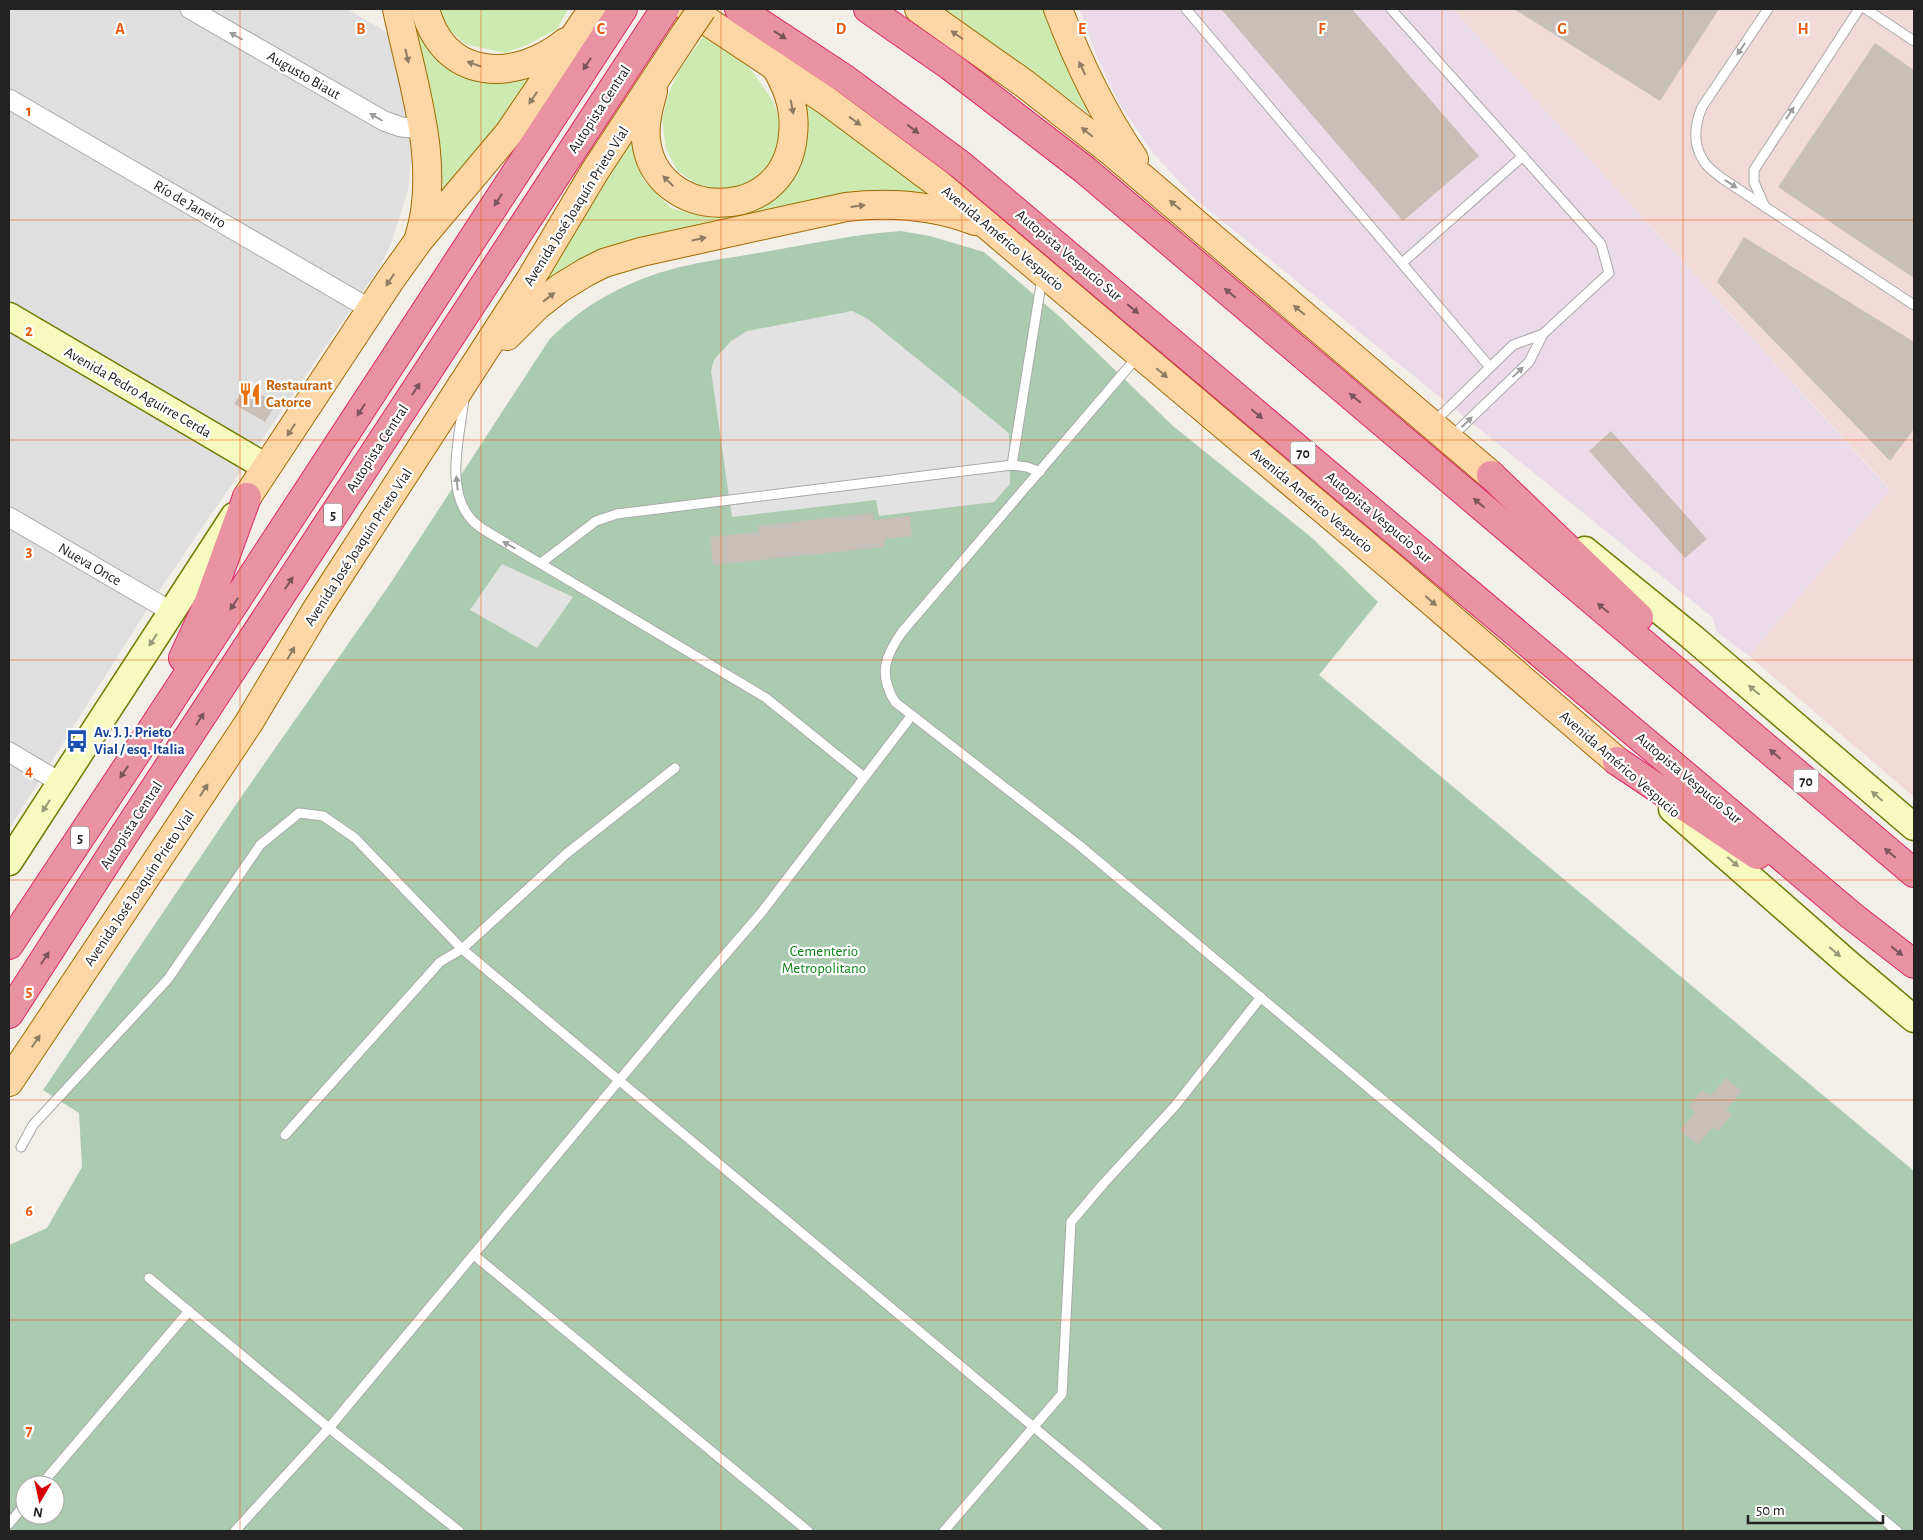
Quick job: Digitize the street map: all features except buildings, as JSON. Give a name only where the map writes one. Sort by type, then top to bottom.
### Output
[{"type":"highway","name":"5","points":[[9,945],[623,9]]},
{"type":"highway","name":"Autopista Vespucio Sur","points":[[739,9],[785,38],[882,106],[1003,199],[1852,916],[1914,964]]},
{"type":"highway","name":"70","points":[[868,9],[958,72],[1085,170],[1914,873]]},
{"type":"highway","name":"Autopista Central","points":[[9,1014],[135,818],[662,13]]},
{"type":"highway","points":[[1491,474],[1655,633],[1747,730]]},
{"type":"highway","points":[[151,731],[208,604],[247,497]]},
{"type":"highway","points":[[1617,761],[1787,875],[1852,916]]},
{"type":"main road","points":[[397,9],[423,129],[427,158],[426,213],[419,240]]},
{"type":"main road","points":[[425,9],[433,32],[451,52],[475,65],[498,70],[518,67],[542,58],[556,50],[586,19]]},
{"type":"main road","name":"Avenida José Joaquín Prieto Vial","points":[[9,1082],[238,739],[315,612],[466,381],[530,280],[595,171],[656,80],[687,22],[702,9]]},
{"type":"main road","points":[[919,9],[1032,89],[1152,185],[1491,474],[1692,637],[1914,827]]},
{"type":"main road","points":[[1058,9],[1081,66],[1099,102],[1120,138],[1152,185]]},
{"type":"main road","points":[[9,862],[370,309],[419,240],[509,133],[586,19]]},
{"type":"main road","name":"Avenida Américo Vespucio","points":[[687,22],[772,63],[881,140],[992,228],[1387,563],[1828,946],[1914,1018]]},
{"type":"main road","points":[[656,80],[646,131],[648,151],[657,170],[672,186],[695,199],[708,203],[722,204],[737,202],[750,198],[772,183],[780,173],[790,152],[794,128],[792,104],[787,89],[772,63]]},
{"type":"main road","points":[[466,381],[537,306],[586,272],[622,256],[846,207],[868,205],[912,206],[933,209],[992,228]]},
{"type":"main road","name":"Avenida Pedro Aguirre Cerda","points":[[9,316],[266,467]]},
{"type":"street","name":"Augusto Biaut","points":[[190,9],[384,121],[401,128],[423,129]]},
{"type":"street","name":"Río de Janeiro","points":[[9,99],[370,309]]},
{"type":"street","name":"Nueva Once","points":[[9,517],[172,612]]},
{"type":"street","points":[[9,752],[61,782]]},
{"type":"lane","points":[[1186,9],[1490,366]]},
{"type":"lane","points":[[1391,9],[1601,244],[1609,273],[1543,334],[1529,362],[1441,431]]},
{"type":"lane","points":[[1768,9],[1702,107],[1696,122],[1696,141],[1703,161],[1723,179],[1914,305]]},
{"type":"lane","points":[[1765,207],[1754,182],[1754,170],[1859,9]]},
{"type":"lane","points":[[1866,9],[1914,41]]},
{"type":"lane","points":[[1402,264],[1523,156]]},
{"type":"lane","points":[[1012,465],[1043,271]]},
{"type":"lane","points":[[1441,431],[1490,366],[1513,345],[1543,334]]},
{"type":"lane","points":[[1140,354],[902,632],[889,651],[885,669],[888,687],[895,702],[1079,844],[1897,1531]]},
{"type":"lane","points":[[466,381],[456,463],[458,492],[466,513],[478,526],[766,698],[864,777]]},
{"type":"lane","points":[[541,563],[596,521],[617,514],[1012,465],[1027,467],[1040,472]]},
{"type":"lane","points":[[234,1531],[329,1428],[761,913],[912,715]]},
{"type":"lane","points":[[285,1135],[440,962],[462,949],[566,854],[675,768]]},
{"type":"lane","points":[[21,1147],[33,1125],[168,979],[260,845],[299,813],[323,816],[355,838],[462,949],[1158,1531]]},
{"type":"lane","points":[[944,1531],[1035,1428],[1062,1394],[1072,1222],[1104,1183],[1175,1106],[1261,997]]},
{"type":"lane","points":[[474,1255],[808,1531]]},
{"type":"lane","points":[[149,1278],[329,1428],[459,1531]]},
{"type":"lane","points":[[50,1475],[189,1311]]},
{"type":"shaded area","points":[[9,9],[347,9],[393,36],[413,138],[408,190],[392,241],[381,265],[155,597],[9,829]]},
{"type":"shaded area","points":[[1079,9],[1453,9],[1890,490],[1749,656],[1717,632],[1712,617],[1196,200],[1153,153],[1120,105],[1098,59]]},
{"type":"shaded area","points":[[1453,9],[1914,9],[1914,797],[1749,656],[1890,489]]},
{"type":"shaded area","points":[[852,311],[868,319],[1009,433],[1010,484],[994,502],[879,516],[876,500],[732,517],[711,371],[714,360],[731,341],[747,331]]},
{"type":"shaded area","points":[[502,564],[573,597],[537,648],[470,610]]},
{"type":"green space","points":[[410,9],[420,9],[430,45],[527,77],[534,82],[437,208]]},
{"type":"green space","points":[[437,9],[568,9],[557,29],[527,45],[505,53],[465,44],[450,30]]},
{"type":"green space","points":[[944,9],[1046,9],[1063,56],[1091,115]]},
{"type":"green space","points":[[707,31],[734,50],[755,75],[774,103],[783,131],[776,164],[753,185],[719,191],[694,183],[677,170],[666,149],[662,119],[668,95],[677,74]]},
{"type":"green space","points":[[797,96],[931,196],[538,286],[637,129],[636,146],[643,180],[671,208],[704,217],[735,216],[770,203],[787,186],[801,165],[809,128]]},
{"type":"green space","name":"Cementerio Metropolitano","points":[[901,231],[930,236],[984,252],[1060,317],[1173,426],[1311,537],[1378,602],[1319,675],[1914,1171],[1914,1531],[9,1531],[9,1245],[47,1228],[82,1167],[79,1113],[43,1090],[239,800],[390,584],[549,340],[589,306],[620,289],[652,275],[706,262],[836,239]]},
{"type":"place","name":"Restaurant Catorce","points":[[250,394]]},
{"type":"place","name":"Av. J. J. Prieto Vial / esq. Italia","points":[[77,741]]}]
